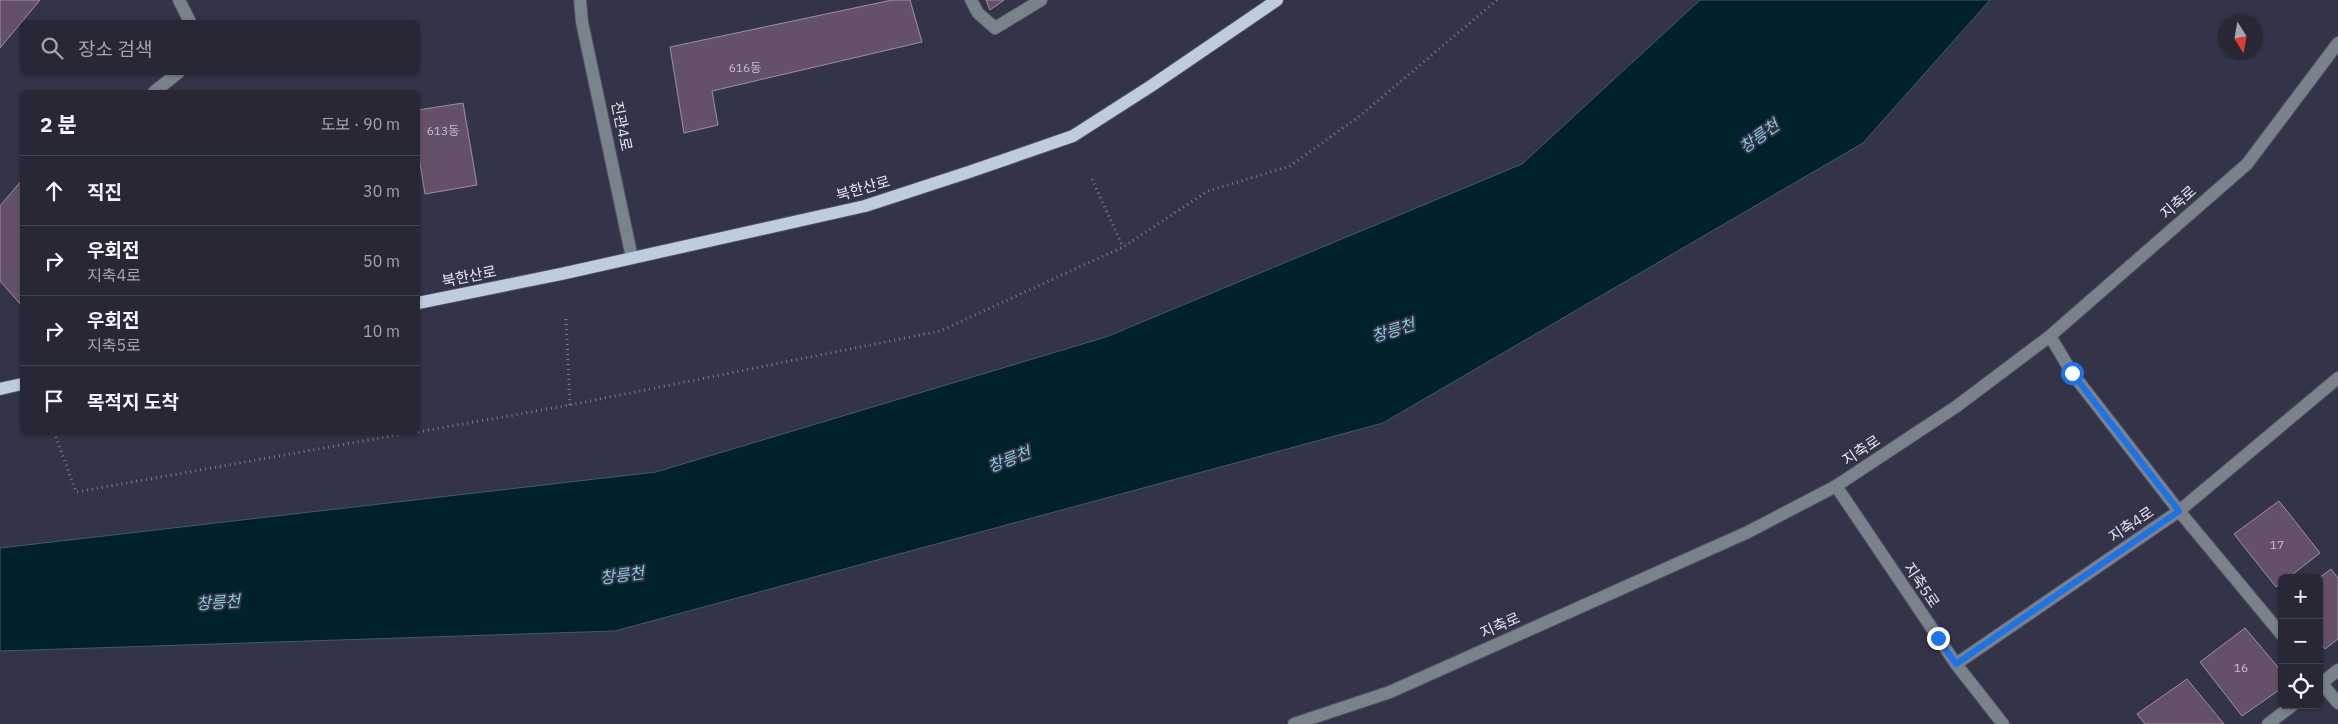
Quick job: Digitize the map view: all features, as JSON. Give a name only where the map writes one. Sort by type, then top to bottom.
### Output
[{"type":"main road","name":"북한산로","points":[[420,303],[865,206],[1073,136],[1151,86],[1277,0]]},
{"type":"main road","points":[[0,390],[20,385]]},
{"type":"street","points":[[179,0],[189,20]]},
{"type":"street","name":"진관4로","points":[[580,0],[582,22],[632,258]]},
{"type":"street","points":[[971,0],[978,13],[995,28],[1041,0]]},
{"type":"street","name":"지축로","points":[[1294,724],[1390,692],[1748,532],[1836,486],[1957,406],[2050,336],[2247,164],[2338,43]]},
{"type":"street","points":[[156,90],[175,75]]},
{"type":"street","points":[[2050,336],[2072,373],[2179,511],[2278,630]]},
{"type":"street","name":"지축4로","points":[[1956,664],[2179,511],[2338,378]]},
{"type":"street","name":"지축5로","points":[[1836,486],[1956,664],[2003,724]]},
{"type":"street","points":[[2323,681],[2338,670]]},
{"type":"street","points":[[2323,686],[2338,704]]},
{"type":"street","points":[[2268,724],[2288,709]]},
{"type":"path","points":[[420,432],[570,405],[940,331],[1123,247],[1208,191],[1290,166],[1361,115],[1497,0]]},
{"type":"path","points":[[1092,179],[1123,247]]},
{"type":"path","points":[[566,319],[570,405]]},
{"type":"path","points":[[55,435],[76,492],[397,435]]},
{"type":"water","name":"창릉천","points":[[1700,0],[1990,0],[1863,143],[1383,423],[615,631],[0,651],[0,548],[656,472],[1106,337],[1522,164]]},
{"type":"building","points":[[0,0],[40,0],[23,20],[20,20],[20,24],[0,48]]},
{"type":"building","points":[[892,0],[910,0],[922,42],[712,91],[718,125],[684,133],[670,47]]},
{"type":"building","points":[[986,0],[1004,0],[990,10]]},
{"type":"building","points":[[463,103],[477,185],[425,194],[420,163],[420,110]]},
{"type":"building","points":[[20,182],[20,304],[0,281],[0,206]]},
{"type":"building","points":[[2279,501],[2320,553],[2293,574],[2278,574],[2278,585],[2276,587],[2234,534]]},
{"type":"building","points":[[2331,569],[2338,578],[2338,639],[2325,649],[2323,647],[2323,575]]},
{"type":"building","points":[[2245,628],[2278,667],[2278,691],[2242,716],[2200,662]]},
{"type":"building","points":[[2187,679],[2224,724],[2145,724],[2137,714]]},
{"type":"route","points":[[1938,638],[1956,664],[2179,511],[2072,373]]}]
